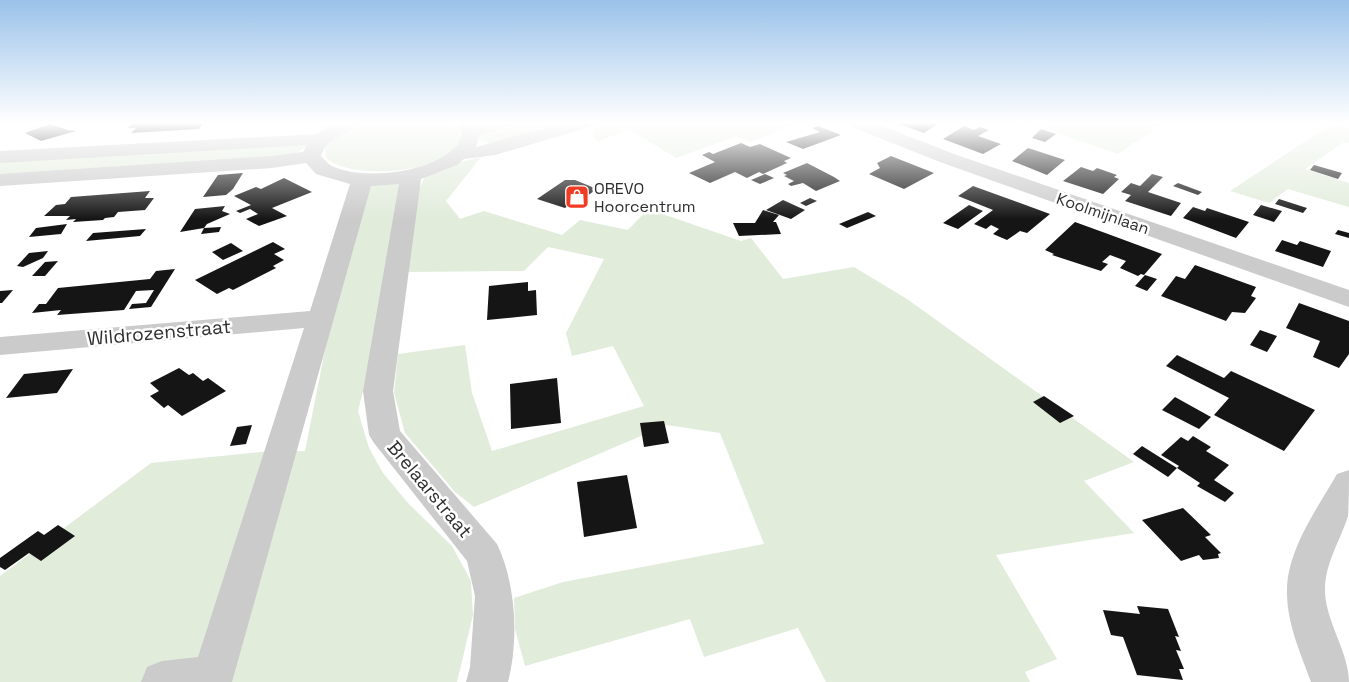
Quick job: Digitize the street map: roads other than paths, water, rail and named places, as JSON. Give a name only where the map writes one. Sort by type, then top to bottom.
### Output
[{"type":"street","points":[[0,156],[46,155]]},
{"type":"street","points":[[0,180],[262,162],[289,155]]},
{"type":"street","points":[[317,155],[320,169],[338,176],[362,180],[412,175],[432,169],[459,155]]},
{"type":"street","name":"Koolmijnlaan","points":[[938,155],[1349,299]]},
{"type":"street","name":"Brelaarstraat","points":[[412,175],[378,391],[385,435],[484,555],[494,596],[491,668],[487,682]]},
{"type":"street","points":[[162,682],[212,679],[294,412],[319,318],[362,180]]},
{"type":"street","name":"Wildrozenstraat","points":[[0,346],[319,318]]},
{"type":"street","points":[[1332,682],[1314,634],[1306,592],[1317,543],[1349,482]]},
{"type":"place","name":"OREVO Hoorcentrum","points":[[577,197]]}]
